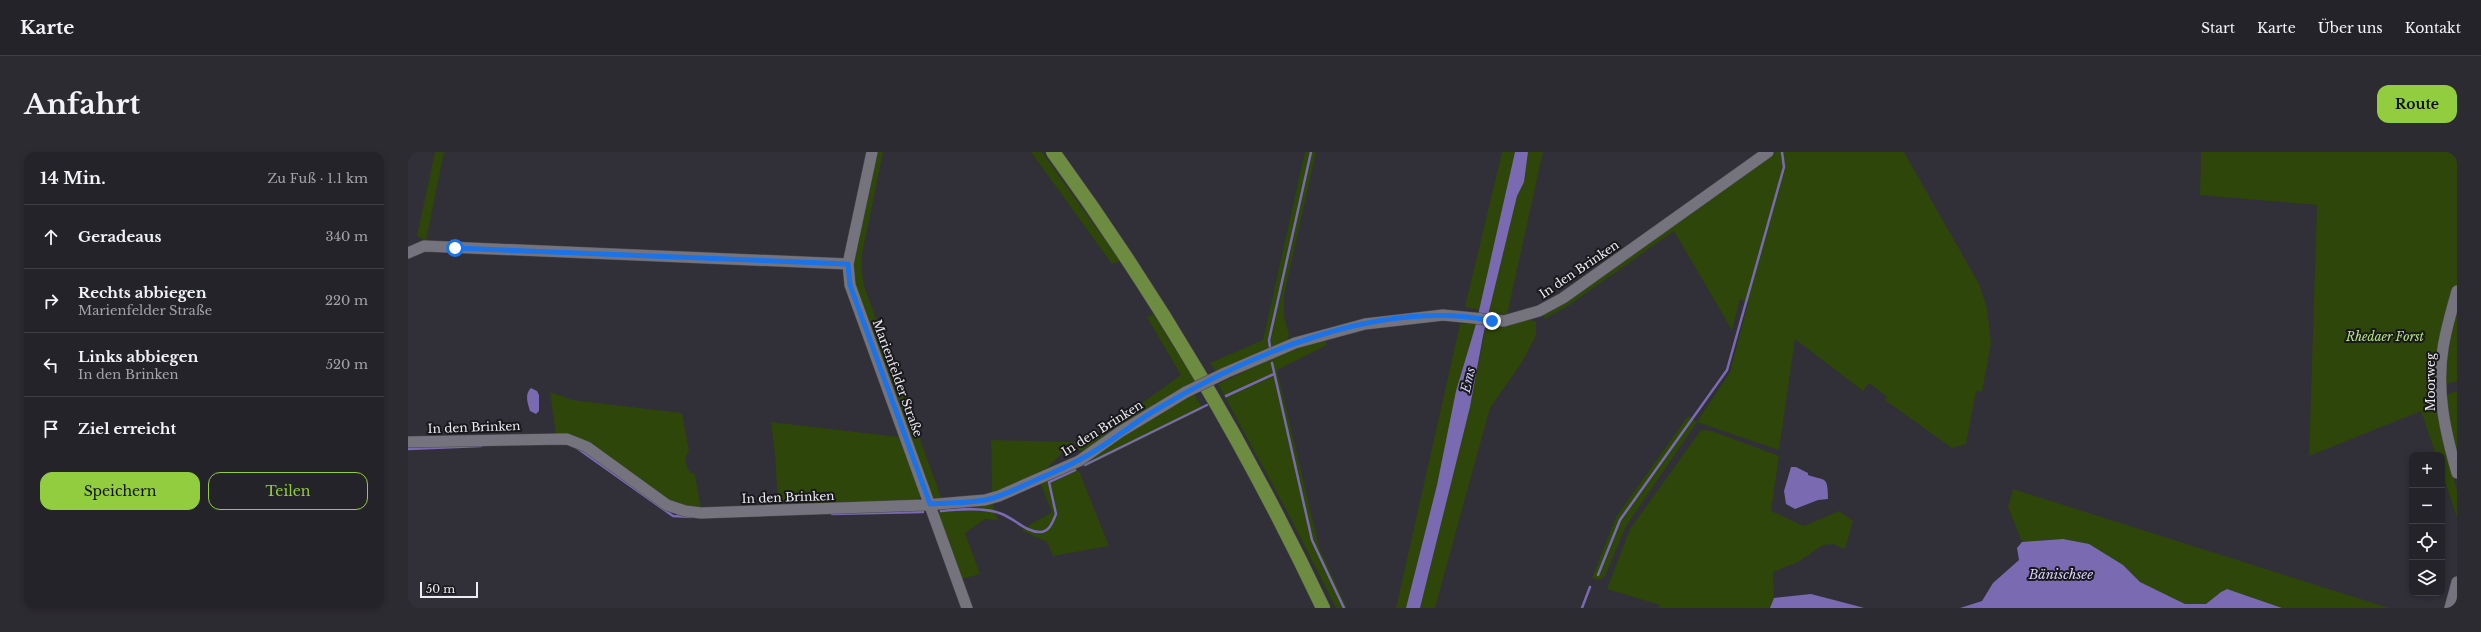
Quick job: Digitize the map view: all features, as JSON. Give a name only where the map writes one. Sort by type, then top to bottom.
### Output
[{"type":"main road","points":[[1053,152],[1146,286],[1212,394],[1277,512],[1323,608]]},
{"type":"street","name":"Marienfelder Straße","points":[[872,152],[848,264],[850,285],[967,608]]},
{"type":"street","name":"In den Brinken","points":[[408,442],[567,439],[587,447],[667,505],[684,511],[708,513],[930,504],[985,500],[999,496],[1078,461],[1120,432],[1186,392],[1225,373],[1295,343],[1366,324],[1443,315],[1504,321],[1539,311],[1563,298],[1768,152]]},
{"type":"street","points":[[408,253],[424,246],[848,264]]},
{"type":"street","name":"Moorweg","points":[[2457,291],[2443,347],[2441,401],[2445,430],[2457,472]]},
{"type":"street","points":[[2450,608],[2457,582]]},
{"type":"green space","points":[[435,152],[444,152],[426,241],[417,236]]},
{"type":"green space","points":[[876,152],[883,152],[862,254],[861,265],[864,286],[942,500],[933,499],[855,286],[854,254],[860,219]]},
{"type":"green space","points":[[1031,152],[1042,152],[1120,261],[1112,264]]},
{"type":"green space","points":[[1305,152],[1316,152],[1284,295],[1284,316],[1289,335],[1287,343],[1216,372],[1210,363],[1263,340]]},
{"type":"green space","points":[[1502,152],[1515,152],[1480,310],[1465,307]]},
{"type":"green space","points":[[1528,152],[1543,152],[1507,315],[1489,312],[1517,196],[1524,182]]},
{"type":"green space","points":[[1776,152],[1904,152],[1979,284],[1987,308],[1991,343],[1982,392],[1976,391],[1966,444],[1952,448],[1885,400],[1887,397],[1869,383],[1863,391],[1795,339],[1779,450],[1697,422],[1730,372],[1748,303],[1740,299],[1732,330],[1674,231],[1568,306],[1544,319],[1543,313]]},
{"type":"green space","name":"Rhedaer Forst","points":[[2201,152],[2457,152],[2457,381],[2437,387],[2441,431],[2457,491],[2457,517],[2445,482],[2445,452],[2435,452],[2421,411],[2309,456],[2317,205],[2200,195]]},
{"type":"green space","points":[[1153,314],[1196,382],[1082,453],[1073,442],[1095,437],[1181,375],[1147,317]]},
{"type":"green space","points":[[1528,319],[1536,322],[1536,336],[1522,362],[1490,408],[1435,608],[1420,608],[1470,407],[1486,325],[1504,326]]},
{"type":"green space","points":[[1460,324],[1476,324],[1457,391],[1437,485],[1406,608],[1396,608]]},
{"type":"green space","points":[[1325,339],[1327,345],[1277,370],[1319,547],[1347,608],[1336,608],[1289,515],[1218,384],[1284,353]]},
{"type":"green space","points":[[2457,391],[2457,456],[2449,429],[2446,395]]},
{"type":"green space","points":[[550,392],[572,400],[682,413],[689,451],[685,458],[688,470],[695,475],[701,508],[676,505],[556,434]]},
{"type":"green space","points":[[1194,394],[1203,409],[1085,467],[1084,461],[1161,412]]},
{"type":"green space","points":[[1688,416],[1697,422],[1626,526],[1605,576],[1599,580],[1592,578],[1616,517]]},
{"type":"green space","points":[[771,422],[899,437],[922,495],[915,502],[778,506],[775,455]]},
{"type":"green space","points":[[1701,430],[1712,431],[1779,456],[1771,511],[1804,526],[1839,511],[1853,521],[1845,549],[1833,544],[1823,545],[1798,562],[1773,572],[1774,598],[1770,608],[1659,608],[1660,605],[1607,589],[1630,529]]},
{"type":"green space","points":[[991,440],[1073,442],[1044,471],[992,495]]},
{"type":"green space","points":[[1073,468],[1079,471],[1109,546],[1053,556],[1047,542],[1021,530],[1052,512],[1040,483]]},
{"type":"green space","points":[[2013,489],[2389,608],[2282,608],[2227,589],[2206,604],[2185,604],[2140,582],[2123,565],[2063,539],[2022,542],[2008,507]]},
{"type":"green space","points":[[993,504],[998,520],[985,519],[965,533],[980,574],[962,579],[938,512],[941,507]]},
{"type":"water","name":"Ems","points":[[1515,152],[1528,152],[1524,182],[1517,196],[1483,336],[1470,407],[1420,608],[1406,608],[1437,485],[1456,391],[1476,324]]},
{"type":"water","points":[[531,388],[537,391],[539,395],[539,411],[536,414],[530,411],[528,402],[527,396]]},
{"type":"water","points":[[1791,467],[1796,467],[1808,473],[1808,475],[1824,480],[1827,486],[1828,499],[1818,500],[1795,509],[1786,504],[1784,491]]},
{"type":"water","name":"Bänischsee","points":[[2063,539],[2089,544],[2123,565],[2140,582],[2185,604],[2206,604],[2227,589],[2282,608],[1960,608],[1982,601],[1993,583],[2019,560],[2017,548],[2022,542]]},
{"type":"water","points":[[1811,594],[1864,608],[1770,608],[1774,598]]},
{"type":"waterway","points":[[1270,347],[1269,340],[1311,152]]},
{"type":"waterway","points":[[1598,575],[1620,520],[1727,370],[1784,167],[1782,152]]},
{"type":"waterway","points":[[1272,363],[1312,540],[1344,608]]},
{"type":"waterway","points":[[1226,396],[1274,374]]},
{"type":"waterway","points":[[1085,465],[1207,405]]},
{"type":"waterway","points":[[408,449],[481,446]]},
{"type":"waterway","points":[[577,448],[673,516],[691,517]]},
{"type":"waterway","points":[[941,511],[964,509],[988,510],[1007,516],[1031,530],[1041,532],[1047,530],[1056,514],[1049,482],[1075,470]]},
{"type":"waterway","points":[[832,514],[923,512]]},
{"type":"waterway","points":[[1582,608],[1590,587]]},
{"type":"route","points":[[455,248],[848,264],[850,285],[930,504],[985,500],[999,496],[1078,461],[1120,432],[1186,392],[1251,361],[1295,343],[1366,324],[1403,319],[1443,315],[1463,315],[1492,321]]}]
